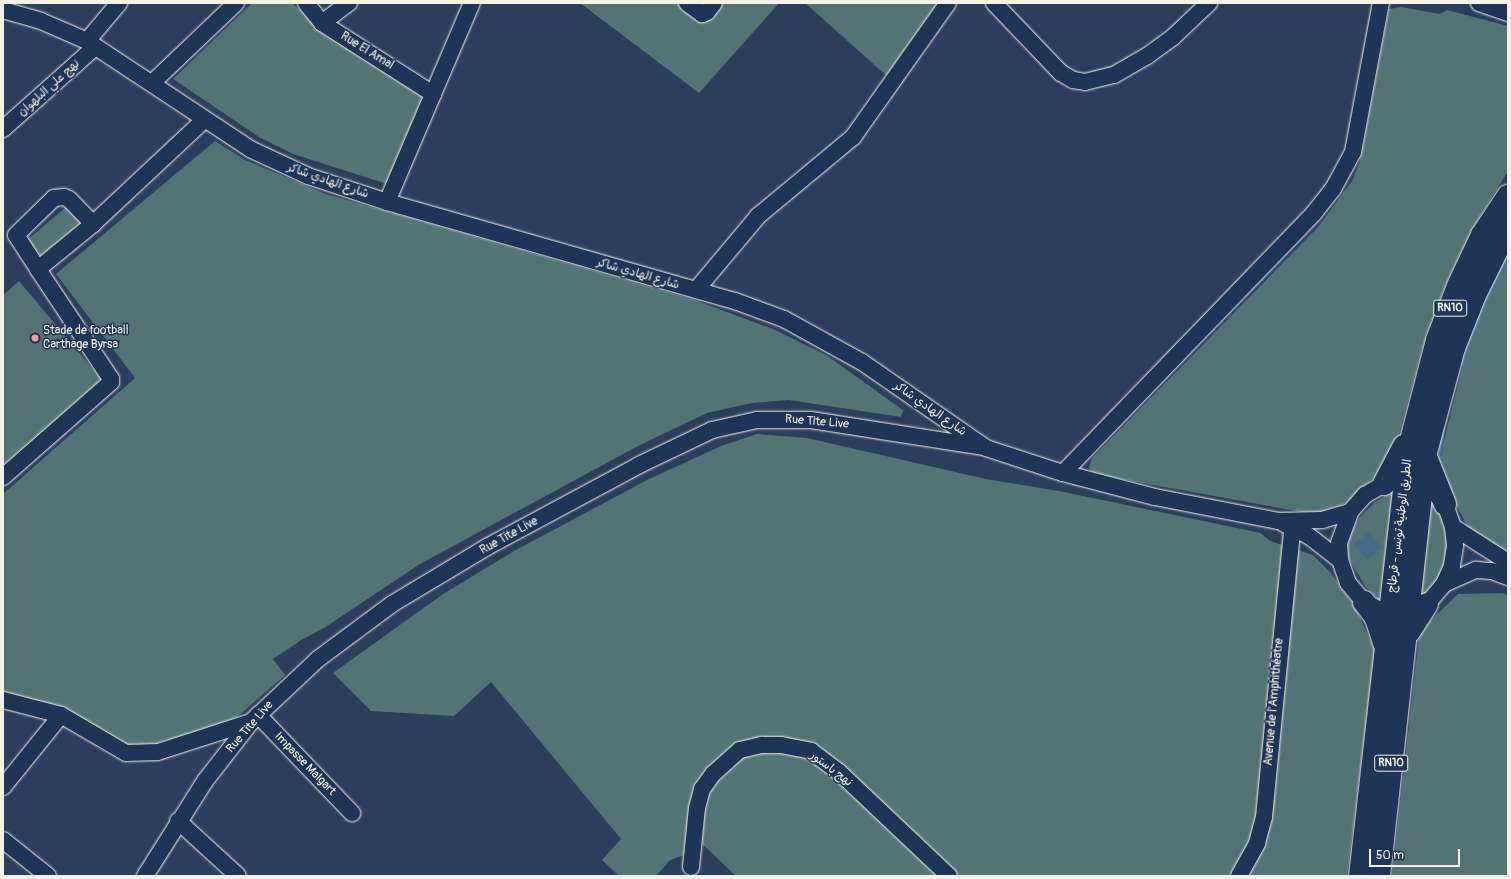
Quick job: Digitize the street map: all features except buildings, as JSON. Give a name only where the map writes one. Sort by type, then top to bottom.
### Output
[{"type":"highway","name":"الطريق الوطنية تونس - قرطاج","points":[[1360,876],[1399,615],[1413,478],[1414,429],[1437,340],[1458,286],[1482,235],[1508,196]]},
{"type":"highway","name":"الطريق الوطنية تونس - قرطاج","points":[[1413,478],[1425,456],[1454,348],[1496,249],[1508,228]]},
{"type":"highway","points":[[1384,484],[1414,429]]},
{"type":"highway","points":[[1425,456],[1445,504]]},
{"type":"highway","points":[[1364,602],[1376,618],[1394,651],[1427,604]]},
{"type":"highway","name":"الطريق الوطنية تونس - قرطاج","points":[[1379,876],[1394,651]]},
{"type":"street","name":"نهج علي البلهوان","points":[[3,129],[91,44],[119,3]]},
{"type":"street","points":[[152,83],[236,3]]},
{"type":"street","name":"Rue El Amal","points":[[306,3],[322,24],[433,94]]},
{"type":"street","points":[[322,24],[349,3]]},
{"type":"street","points":[[387,202],[472,3]]},
{"type":"street","points":[[687,3],[702,14],[707,12],[714,3]]},
{"type":"street","points":[[696,290],[758,216],[853,137],[948,3]]},
{"type":"street","points":[[994,3],[1062,72],[1073,80],[1085,82],[1114,75],[1147,56],[1172,37],[1209,3]]},
{"type":"street","points":[[1063,473],[1314,213],[1333,189],[1353,152],[1381,3]]},
{"type":"street","points":[[1479,3],[1508,13]]},
{"type":"street","name":"شارع الهادي شاكر","points":[[3,10],[41,21],[91,44],[152,83],[204,120],[250,149],[282,165],[387,202],[761,310],[803,328],[862,362],[986,448],[1063,473],[1155,497],[1288,524]]},
{"type":"street","points":[[38,269],[93,224],[204,120]]},
{"type":"street","points":[[3,477],[111,382],[111,378],[16,235],[54,198],[64,196],[93,224]]},
{"type":"street","name":"Rue Tite Live","points":[[145,876],[178,821],[205,781],[254,719],[318,659],[392,604],[494,544],[639,465],[712,430],[757,420],[787,419],[853,426],[986,448]]},
{"type":"street","points":[[1413,478],[1434,489],[1445,504],[1454,527],[1453,560],[1444,584],[1427,604],[1399,615],[1364,602],[1348,583],[1340,560],[1339,543],[1350,512],[1365,495],[1384,484],[1413,478]]},
{"type":"street","points":[[1288,524],[1322,520],[1350,512]]},
{"type":"street","points":[[1288,524],[1309,536],[1340,560]]},
{"type":"street","name":"Avenue de l'Amphithéatre","points":[[1239,876],[1257,843],[1264,817],[1288,524]]},
{"type":"street","points":[[1454,527],[1508,562]]},
{"type":"street","points":[[1444,584],[1476,570],[1492,571],[1508,577]]},
{"type":"street","points":[[3,700],[61,715],[115,749],[126,754],[141,754],[164,750],[254,719]]},
{"type":"street","points":[[3,787],[61,715]]},
{"type":"street","name":"Impasse Malgart","points":[[254,719],[352,813]]},
{"type":"street","name":"نهج باستور","points":[[690,867],[697,808],[702,789],[713,774],[740,750],[762,745],[781,745],[810,751],[839,772],[949,876]]},
{"type":"street","points":[[178,821],[238,876]]},
{"type":"street","points":[[3,840],[48,876]]},
{"type":"green space","points":[[252,3],[292,3],[320,28],[428,98],[387,184],[293,154],[259,137],[173,79]]},
{"type":"green space","points":[[580,3],[779,3],[699,93]]},
{"type":"green space","points":[[805,3],[950,3],[888,77]]},
{"type":"green space","points":[[1401,7],[1440,14],[1447,10],[1508,26],[1508,171],[1472,229],[1448,279],[1426,335],[1394,452],[1387,466],[1346,503],[1324,512],[1302,512],[1093,474],[1089,468],[1092,458],[1318,227],[1352,181],[1360,161],[1389,9]]},
{"type":"green space","points":[[215,141],[245,160],[326,194],[692,299],[773,329],[826,355],[903,410],[901,417],[789,400],[752,403],[707,413],[638,446],[420,564],[324,628],[303,639],[273,659],[285,675],[237,717],[180,743],[126,749],[67,711],[3,691],[3,494],[135,378],[56,274]]},
{"type":"green space","points":[[71,203],[90,225],[44,260],[27,240]]},
{"type":"green space","points":[[1508,260],[1508,553],[1471,533],[1443,480],[1441,452],[1466,353],[1489,295]]},
{"type":"green space","name":"Stade de football Carthage Byrsa","points":[[19,281],[103,381],[3,466],[3,295]]},
{"type":"green space","points":[[757,434],[807,438],[986,479],[1059,491],[1242,529],[1260,533],[1270,541],[1313,555],[1331,573],[1355,607],[1375,651],[1347,876],[736,876],[701,843],[693,852],[670,860],[656,876],[619,876],[602,860],[621,839],[491,682],[454,716],[371,711],[333,673],[443,594],[516,550],[647,480],[721,446]]},
{"type":"green space","points":[[1396,489],[1427,494],[1441,514],[1448,540],[1444,572],[1421,602],[1384,605],[1365,586],[1349,559],[1346,548],[1347,537],[1360,517],[1375,502]]},
{"type":"green space","points":[[1503,593],[1508,596],[1508,876],[1392,876],[1419,638],[1425,626],[1458,594]]},
{"type":"water","points":[[1368,532],[1381,547],[1367,560],[1354,544]]},
{"type":"waterway","points":[[1461,364],[1488,295],[1508,256]]},
{"type":"waterway","points":[[1440,462],[1443,430]]},
{"type":"place","name":"Stade de football Carthage Byrsa","points":[[35,338]]}]
